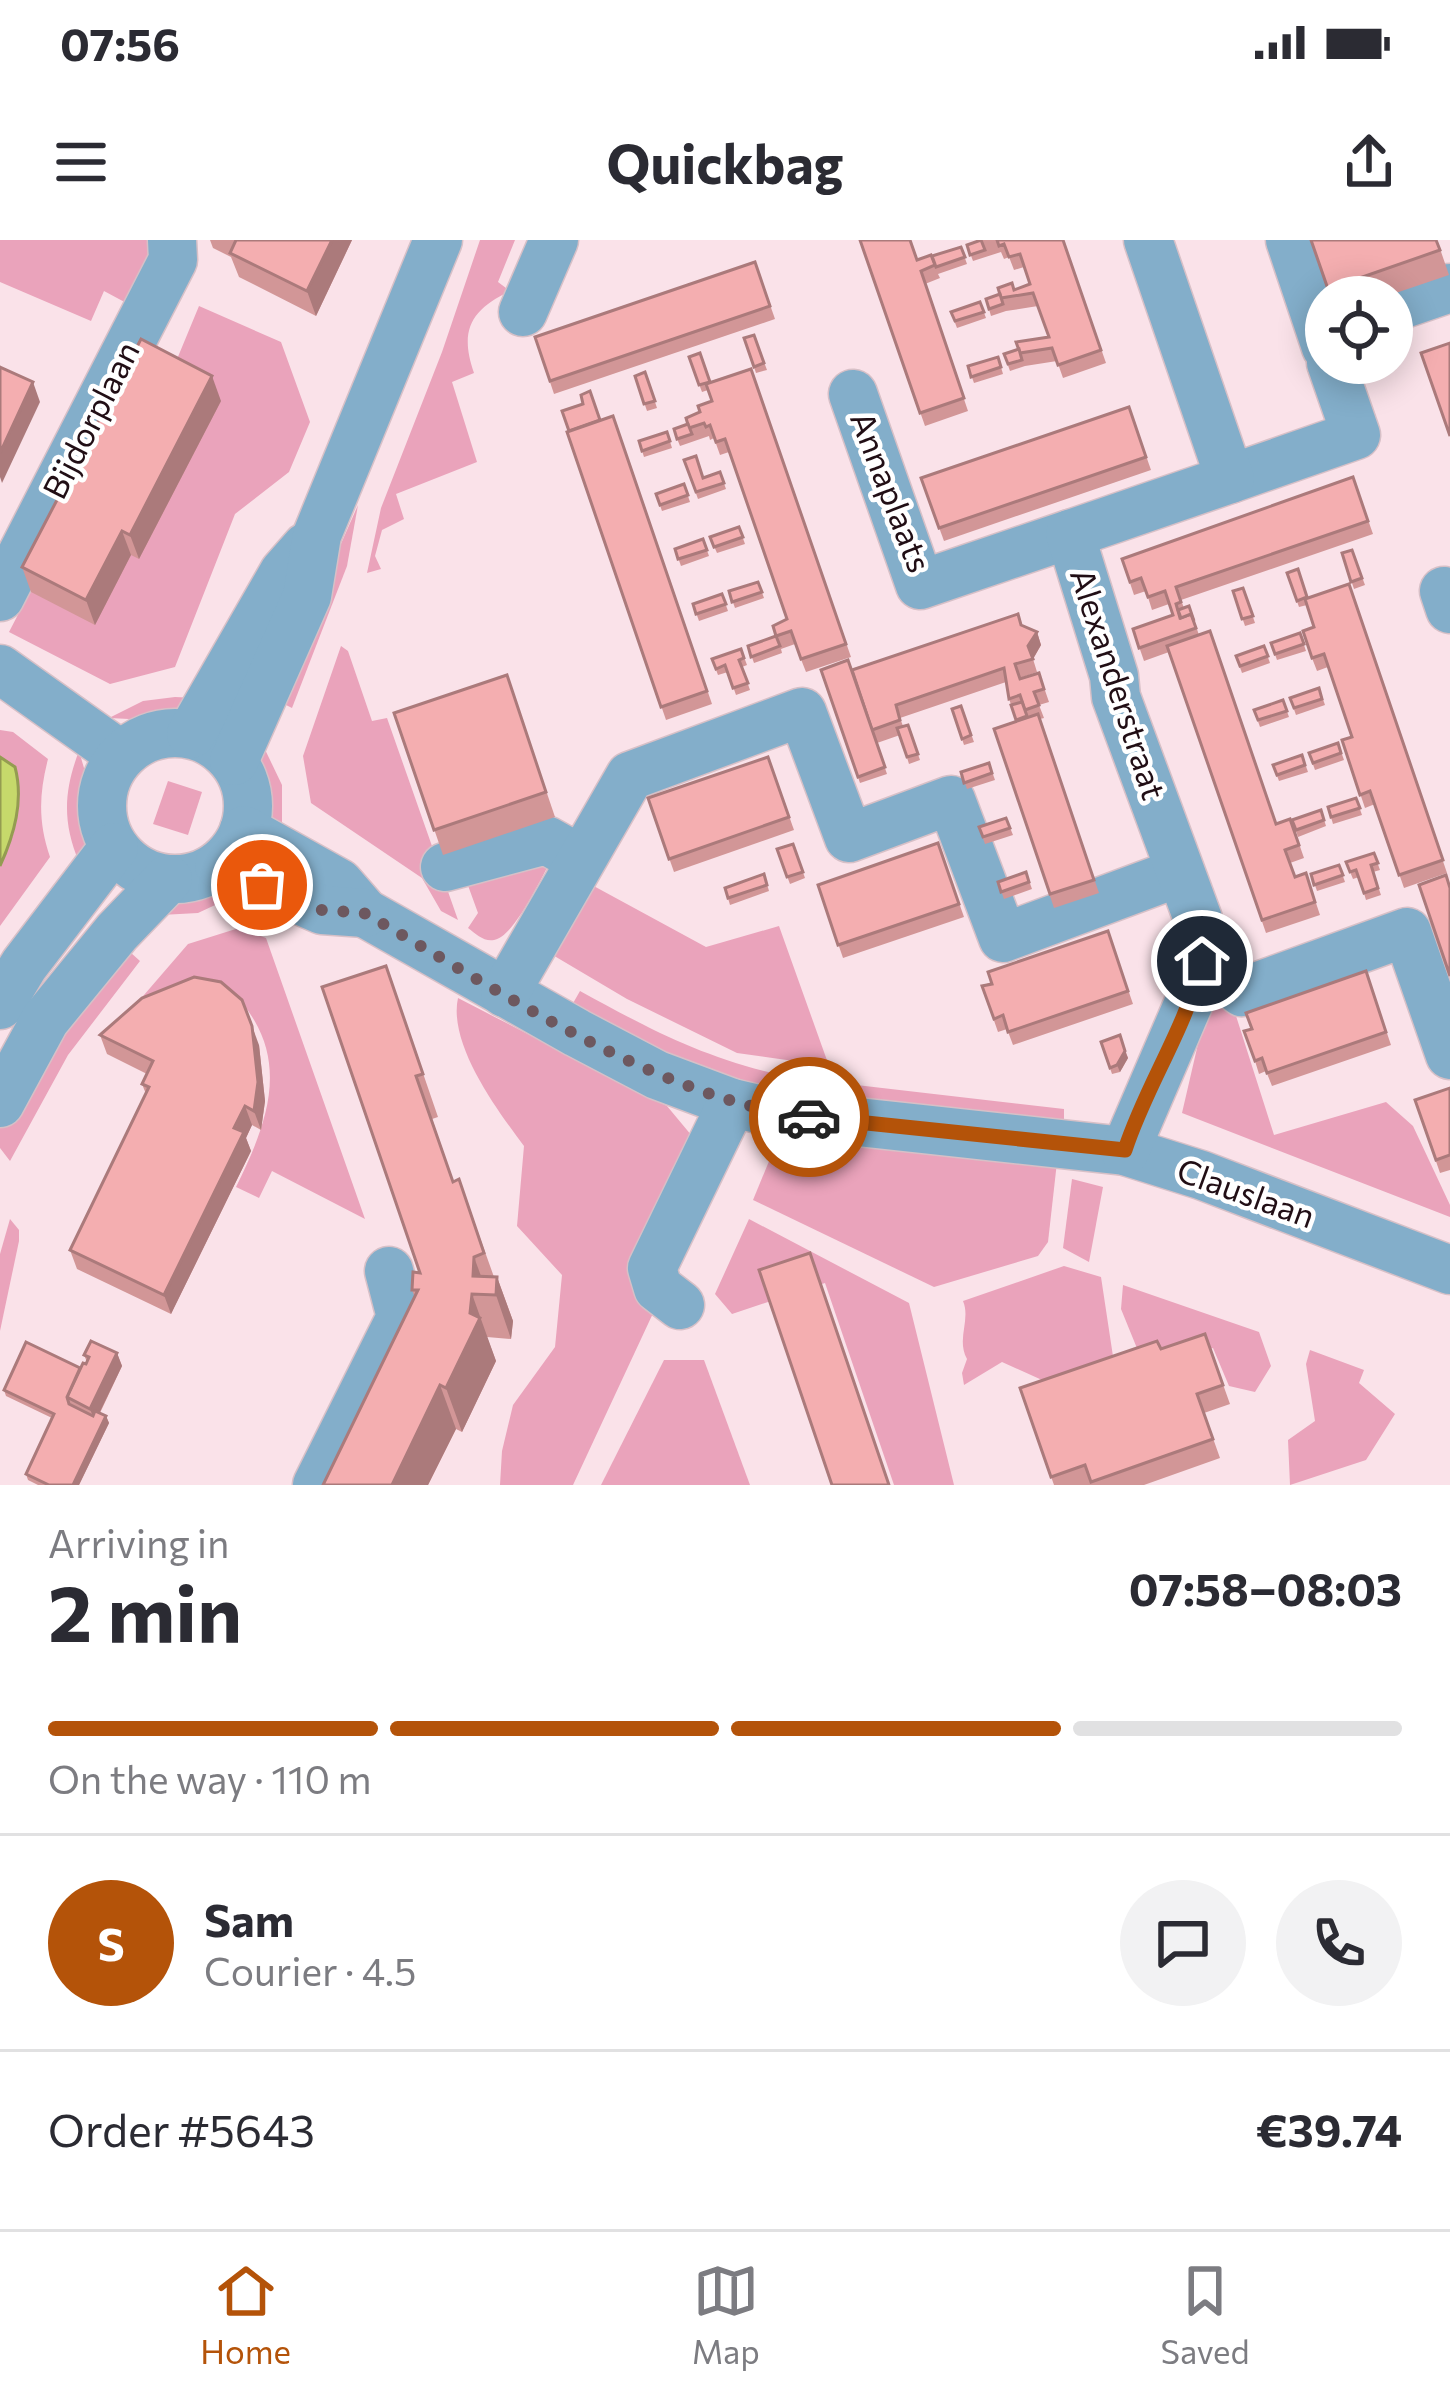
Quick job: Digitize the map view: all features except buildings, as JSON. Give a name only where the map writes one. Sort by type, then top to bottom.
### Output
[{"type":"street","name":"Bijdorplaan","points":[[0,597],[173,260],[172,240]]},
{"type":"street","points":[[233,761],[307,596],[317,535],[438,240]]},
{"type":"street","points":[[524,312],[554,240]]},
{"type":"street","points":[[1148,240],[1230,479],[1356,435],[1339,384]]},
{"type":"street","points":[[1290,240],[1305,283]]},
{"type":"street","points":[[1413,301],[1450,288]]},
{"type":"street","name":"Annaplaats","points":[[853,394],[920,585],[1070,534]]},
{"type":"street","name":"Alexanderstraat","points":[[1202,961],[1198,919],[1116,697],[1070,534],[1230,479]]},
{"type":"street","points":[[191,734],[284,572],[317,535]]},
{"type":"street","points":[[0,669],[121,754]]},
{"type":"street","points":[[506,993],[630,776],[802,712],[849,838],[951,800],[1003,938],[1180,872]]},
{"type":"street","points":[[191,734],[207,739],[233,761],[248,801],[232,847],[195,877],[168,879],[138,869],[114,847],[106,832],[101,800],[121,754],[154,736],[191,734]]},
{"type":"street","points":[[445,868],[546,840],[580,859]]},
{"type":"street","points":[[0,1005],[24,965],[114,847]]},
{"type":"street","name":"Clauslaan","points":[[232,847],[339,883],[364,913],[506,993],[657,1075],[732,1102],[776,1113],[1125,1150],[1450,1270]]},
{"type":"street","points":[[0,1103],[45,1020],[116,932],[168,879]]},
{"type":"street","points":[[1125,1150],[1183,1024],[1202,961],[1242,992],[1407,932],[1450,1055]]},
{"type":"street","points":[[680,1305],[658,1288],[652,1268],[732,1102]]},
{"type":"street","points":[[317,1485],[401,1317],[389,1271]]},
{"type":"shaded area","points":[[0,240],[151,240],[144,278],[132,306],[104,291],[91,321],[0,282]]},
{"type":"shaded area","points":[[480,240],[515,240],[498,282],[510,291],[486,306],[472,323],[468,345],[474,373],[452,382],[477,462],[396,494],[404,519],[382,530],[375,556],[381,569],[367,573],[381,508]]},
{"type":"shaded area","points":[[199,306],[281,342],[310,422],[289,472],[235,514],[175,667],[110,684],[9,632],[154,353],[175,364]]},
{"type":"shaded area","points":[[358,505],[347,566],[292,708],[274,699],[275,694]]},
{"type":"shaded area","points":[[341,646],[348,651],[372,721],[387,718],[458,920],[441,911],[422,878],[311,803],[303,756]]},
{"type":"shaded area","points":[[197,698],[180,714],[135,727],[129,719],[109,718],[143,701]]},
{"type":"shaded area","points":[[0,730],[13,732],[48,759],[41,808],[50,857],[0,926],[0,866],[13,835],[19,801],[15,767],[0,757]]},
{"type":"shaded area","points":[[259,737],[282,785],[282,829],[270,823],[263,802]]},
{"type":"shaded area","points":[[79,751],[84,768],[93,772],[86,802],[87,851],[79,862],[67,806]]},
{"type":"shaded area","points":[[0,757],[15,767],[18,805],[0,866]]},
{"type":"shaded area","points":[[168,781],[202,792],[188,835],[153,824]]},
{"type":"shaded area","points":[[554,855],[519,917],[502,937],[487,940],[468,928],[478,913],[466,880]]},
{"type":"shaded area","points":[[590,884],[706,947],[779,926],[829,1066],[737,1053],[627,999],[551,954]]},
{"type":"shaded area","points":[[211,887],[243,892],[198,913],[161,915],[169,898]]},
{"type":"shaded area","points":[[239,928],[266,938],[365,1219],[272,1171],[259,1198],[236,1187],[264,1118],[270,1072],[258,1027],[243,1004],[125,1017],[188,944]]},
{"type":"shaded area","points":[[121,944],[140,961],[68,1055],[10,1161],[0,1148],[0,1122]]},
{"type":"shaded area","points":[[580,991],[680,1042],[785,1076],[783,1092],[699,1067],[650,1045],[572,1005]]},
{"type":"shaded area","points":[[1230,997],[1274,1135],[1386,1102],[1413,1126],[1450,1205],[1450,1217],[1182,1113],[1207,1005]]},
{"type":"shaded area","points":[[458,998],[667,1106],[692,1136],[655,1309],[573,1485],[500,1485],[513,1405],[555,1347],[562,1275],[517,1226],[524,1146],[467,1056],[457,1016]]},
{"type":"shaded area","points":[[796,1078],[1064,1109],[1064,1126],[795,1092]]},
{"type":"shaded area","points":[[779,1137],[1057,1162],[1048,1242],[1038,1256],[934,1287],[753,1200]]},
{"type":"shaded area","points":[[1072,1179],[1103,1187],[1089,1262],[1063,1248]]},
{"type":"shaded area","points":[[10,1219],[19,1230],[19,1241],[0,1331],[0,1254]]},
{"type":"shaded area","points":[[749,1219],[909,1303],[954,1485],[894,1485],[825,1283],[732,1314],[715,1294]]},
{"type":"shaded area","points":[[1064,1266],[1101,1277],[1114,1363],[1046,1392],[1042,1380],[1002,1362],[964,1385],[963,1301]]},
{"type":"shaded area","points":[[1123,1285],[1259,1332],[1271,1366],[1255,1392],[1229,1386],[1213,1348],[1172,1361],[1143,1363],[1121,1309]]},
{"type":"shaded area","points":[[1310,1350],[1364,1370],[1359,1383],[1395,1414],[1366,1460],[1290,1485],[1288,1440],[1315,1421],[1306,1364]]},
{"type":"shaded area","points":[[664,1360],[704,1360],[750,1485],[601,1485]]},
{"type":"way so far","points":[[262,885],[322,910],[364,913],[657,1075],[732,1102],[809,1117]]},
{"type":"route","points":[[809,1117],[1125,1150],[1183,1024],[1202,961]]}]
